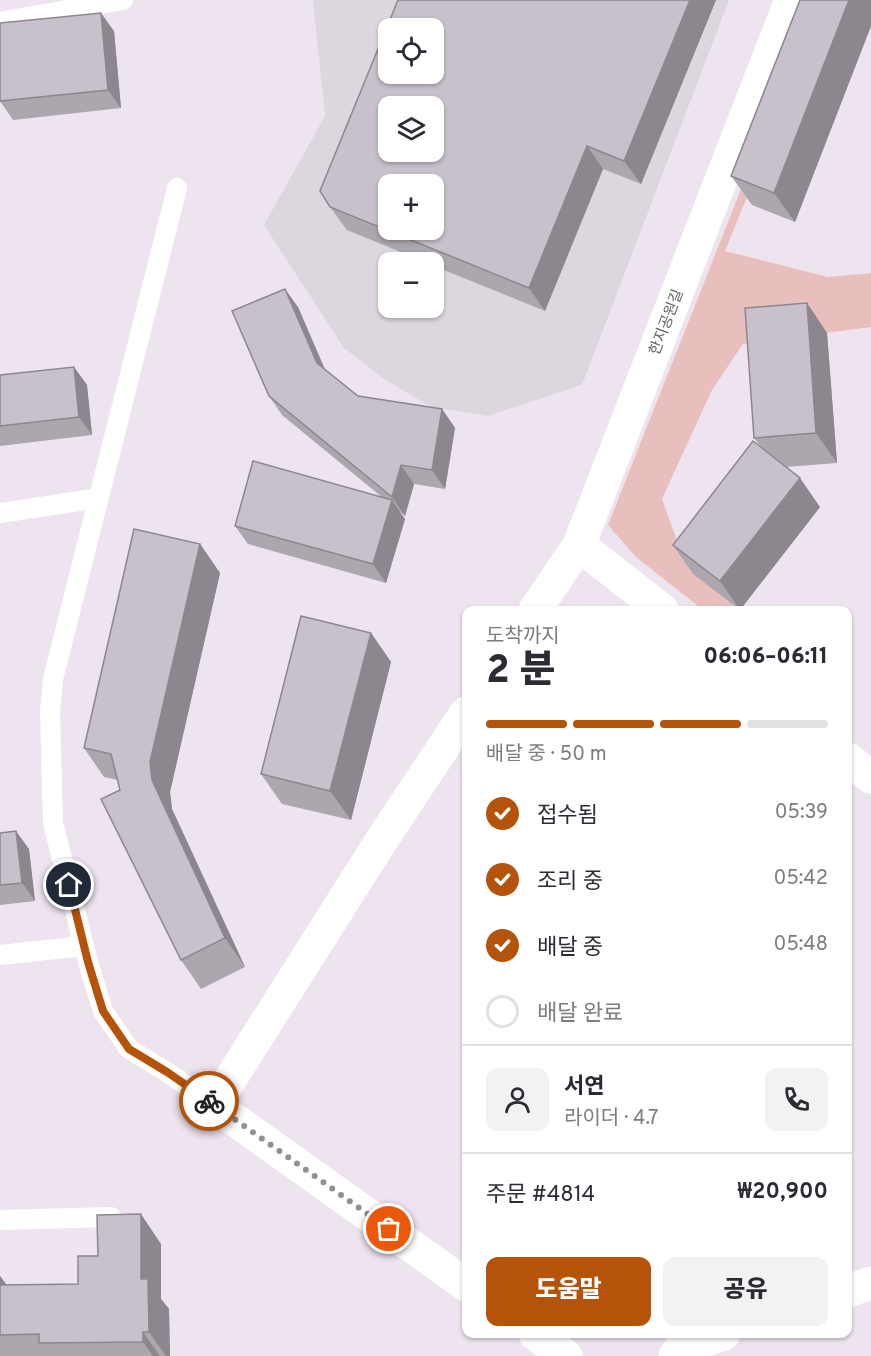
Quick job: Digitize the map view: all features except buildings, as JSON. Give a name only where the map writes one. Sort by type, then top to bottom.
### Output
[{"type":"street","name":"한지공원길","points":[[538,606],[579,545],[790,0]]},
{"type":"street","points":[[579,545],[657,606]]},
{"type":"street","points":[[462,719],[383,838],[214,1105],[462,1282]]},
{"type":"street","points":[[852,762],[871,777]]},
{"type":"street","points":[[852,1290],[871,1283]]},
{"type":"street","points":[[541,1338],[566,1356]]},
{"type":"street","points":[[675,1356],[681,1348],[712,1338]]},
{"type":"lane","points":[[0,22],[123,0]]},
{"type":"lane","points":[[177,188],[53,679],[50,711],[53,823],[103,1011],[129,1049],[214,1105]]},
{"type":"lane","points":[[0,513],[99,498]]},
{"type":"lane","points":[[0,956],[84,946]]},
{"type":"lane","points":[[0,1220],[111,1217]]},
{"type":"shaded area","points":[[313,0],[729,0],[582,385],[487,416],[429,406],[383,378],[344,348],[264,225],[325,116]]},
{"type":"shaded area","points":[[816,0],[827,0],[725,251],[828,277],[871,273],[871,327],[743,344],[712,390],[662,499],[680,549],[734,606],[698,606],[636,557],[608,525]]},
{"type":"way so far","points":[[209,1101],[389,1229]]},
{"type":"route","points":[[69,885],[103,1011],[129,1049],[209,1101]]}]
